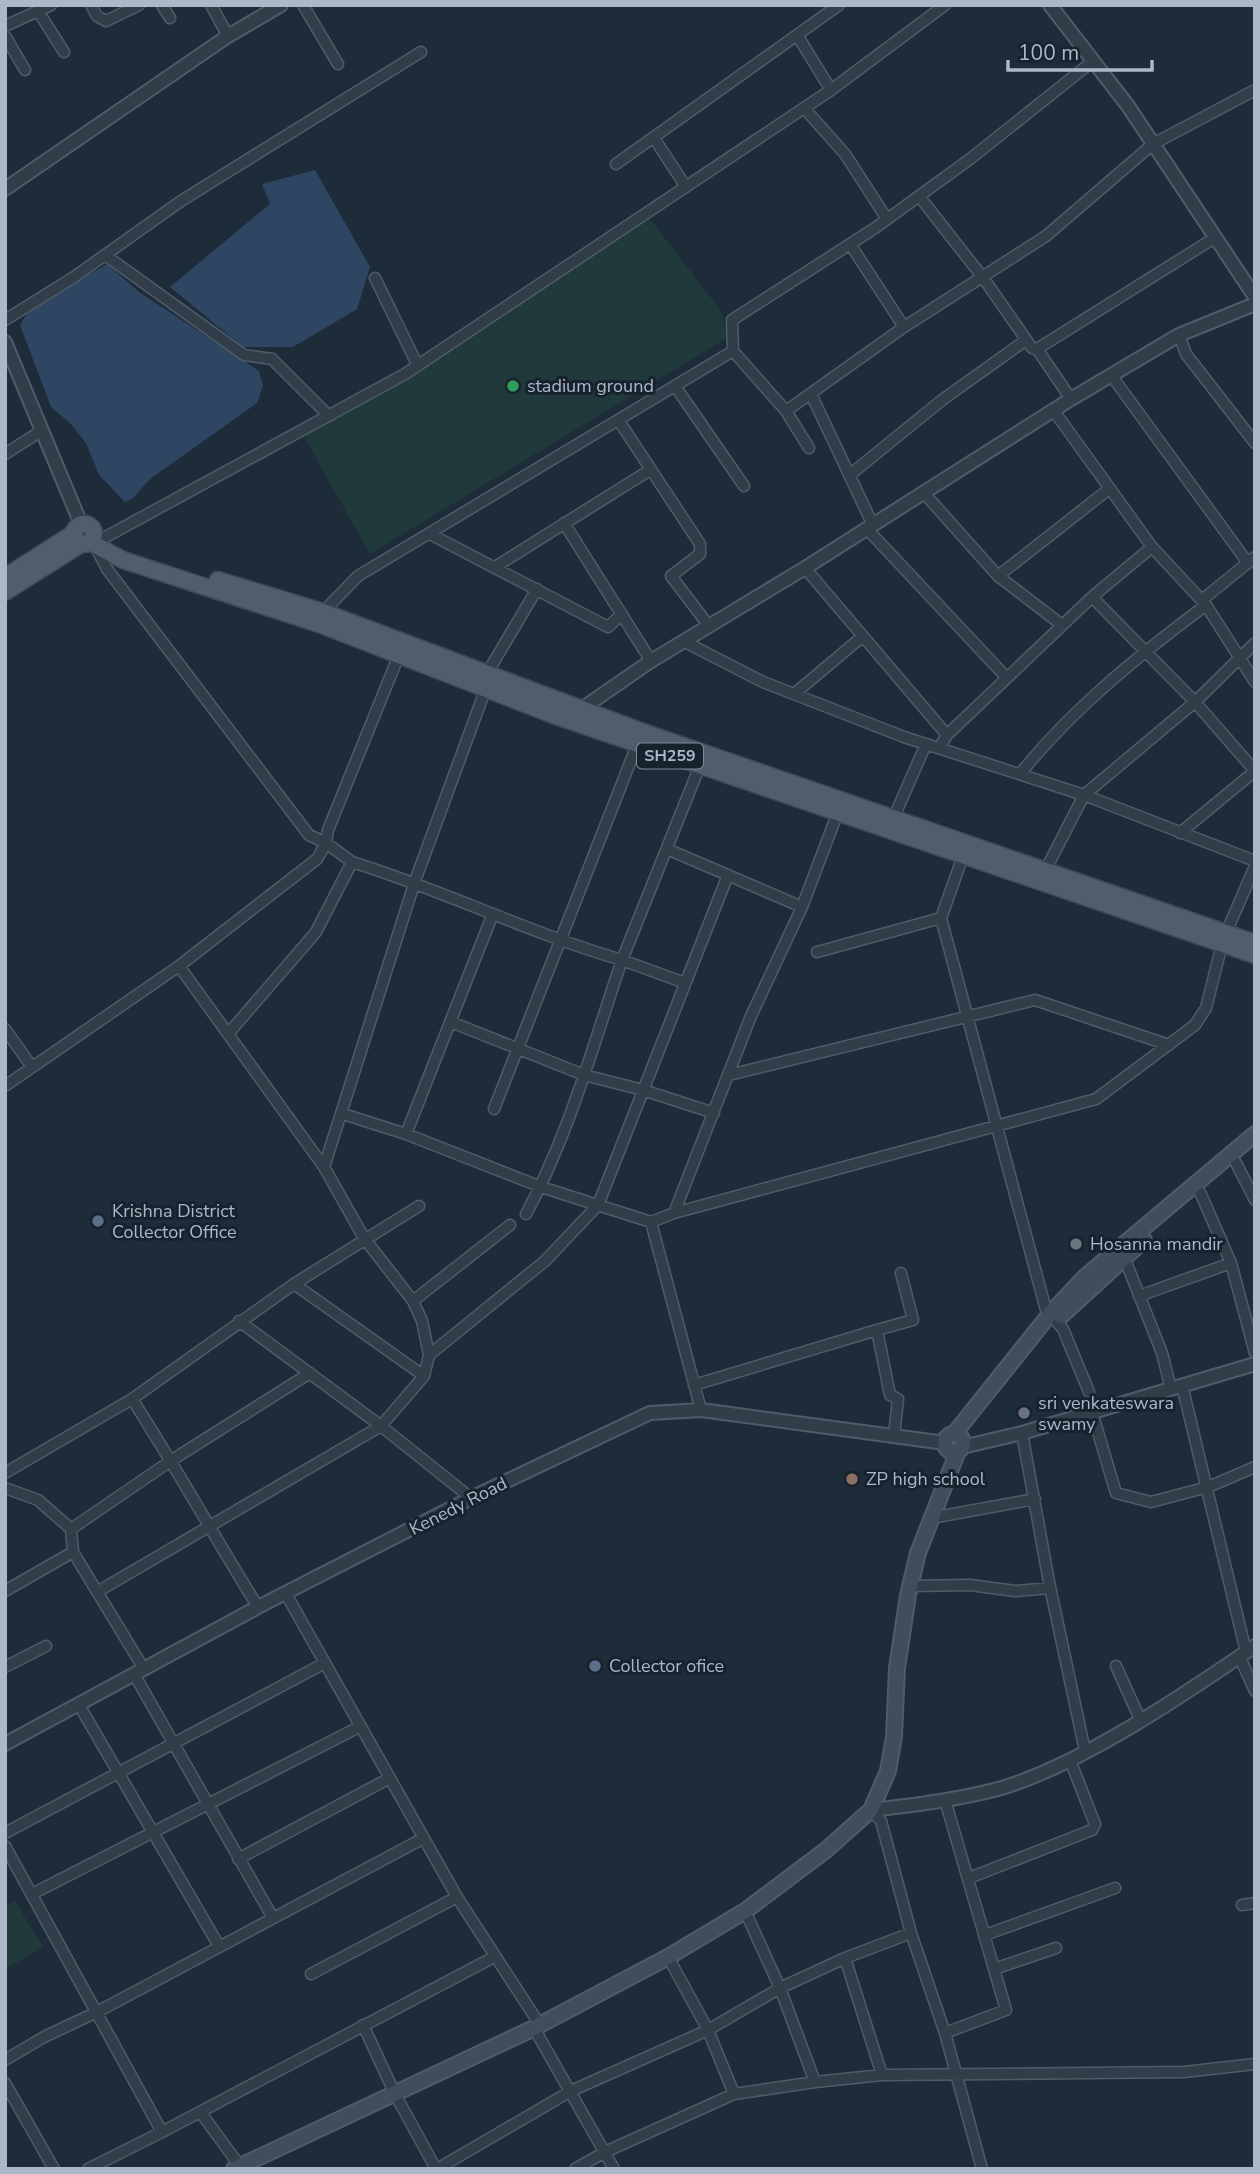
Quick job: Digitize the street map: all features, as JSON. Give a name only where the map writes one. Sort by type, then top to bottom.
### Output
[{"type":"main road","points":[[6,574],[88,537]]},
{"type":"main road","points":[[5,592],[88,537]]},
{"type":"main road","name":"SH259","points":[[88,537],[127,552],[323,612],[577,716],[964,856],[1224,939],[1255,943]]},
{"type":"main road","name":"SH259","points":[[88,537],[123,560],[319,624],[399,655],[486,681]]},
{"type":"main road","name":"SH259","points":[[577,716],[637,744],[703,760],[894,817],[1224,939],[1255,955]]},
{"type":"main road","points":[[239,2168],[537,2026],[668,1957],[745,1912],[826,1850],[871,1810],[888,1772],[897,1668],[910,1586],[956,1443],[1053,1317],[1119,1248],[1255,1134]]},
{"type":"main road","points":[[1053,1317],[1255,1147]]},
{"type":"street","points":[[20,5],[24,17]]},
{"type":"street","points":[[5,26],[51,5]]},
{"type":"street","points":[[91,5],[97,16],[106,21],[138,5]]},
{"type":"street","points":[[162,5],[170,18]]},
{"type":"street","points":[[211,5],[228,36]]},
{"type":"street","points":[[5,190],[228,36],[281,5]]},
{"type":"street","points":[[303,5],[338,64]]},
{"type":"street","points":[[616,164],[839,5]]},
{"type":"street","points":[[88,537],[329,416],[418,366],[831,90],[944,5]]},
{"type":"street","points":[[1050,5],[1153,144],[1255,297]]},
{"type":"street","points":[[38,10],[64,52]]},
{"type":"street","points":[[797,35],[831,90]]},
{"type":"street","points":[[5,36],[25,69]]},
{"type":"street","points":[[5,320],[105,255],[181,201],[421,52]]},
{"type":"street","points":[[809,448],[786,411],[733,351],[732,320],[887,219],[1093,61]]},
{"type":"street","points":[[786,411],[904,327],[984,279],[1046,236],[1153,144],[1255,90]]},
{"type":"street","points":[[804,108],[845,154],[887,219]]},
{"type":"street","points":[[654,138],[685,187]]},
{"type":"street","points":[[919,196],[984,279],[1026,340],[1037,349],[1071,399]]},
{"type":"street","points":[[1037,349],[1216,237]]},
{"type":"street","points":[[850,244],[904,327]]},
{"type":"street","points":[[105,255],[244,355],[272,359],[329,416]]},
{"type":"street","points":[[375,278],[418,366]]},
{"type":"street","points":[[577,716],[651,661],[805,568],[1071,399],[1179,335],[1255,304]]},
{"type":"street","points":[[1179,335],[1186,355],[1255,443]]},
{"type":"street","points":[[851,474],[942,400],[1026,340]]},
{"type":"street","points":[[5,342],[88,537],[107,569],[309,835],[326,843],[352,862],[415,881],[492,916],[559,942],[685,983]]},
{"type":"street","points":[[323,612],[358,576],[733,351]]},
{"type":"street","points":[[1020,774],[1049,739],[1145,651],[1251,560],[1111,375]]},
{"type":"street","points":[[676,386],[744,486]]},
{"type":"street","points":[[811,394],[851,474],[869,526],[1007,678]]},
{"type":"street","points":[[1054,411],[1152,547],[1204,603],[1255,682]]},
{"type":"street","points":[[618,421],[700,544],[700,554],[671,576],[709,626]]},
{"type":"street","points":[[5,454],[41,431]]},
{"type":"street","points":[[495,567],[650,470]]},
{"type":"street","points":[[998,576],[1109,489]]},
{"type":"street","points":[[924,493],[998,576],[1062,625]]},
{"type":"street","points":[[564,523],[651,661]]},
{"type":"street","points":[[430,534],[608,626],[622,614]]},
{"type":"street","points":[[939,748],[947,735],[1062,625],[1152,547]]},
{"type":"street","points":[[805,568],[947,735]]},
{"type":"street","points":[[324,1167],[415,881],[486,681],[537,589]]},
{"type":"street","points":[[1093,597],[1195,702],[1255,771],[1180,833]]},
{"type":"street","points":[[794,694],[863,636]]},
{"type":"street","points":[[685,642],[794,694],[926,744],[1084,795],[1255,861]]},
{"type":"street","points":[[1045,872],[1084,795],[1195,702],[1255,643]]},
{"type":"street","points":[[5,1086],[179,966],[317,859],[326,843],[328,830],[399,655]]},
{"type":"street","points":[[494,1109],[637,744]]},
{"type":"street","points":[[894,817],[926,744]]},
{"type":"street","points":[[526,1214],[541,1187],[584,1075],[621,960],[703,760]]},
{"type":"street","points":[[674,1213],[751,1016],[802,906],[838,812]]},
{"type":"street","points":[[667,849],[802,906]]},
{"type":"street","points":[[964,856],[941,918],[995,1125],[1053,1317],[1089,1392]]},
{"type":"street","points":[[228,1034],[316,932],[352,862]]},
{"type":"street","points":[[343,1114],[406,1134],[541,1187],[651,1222],[674,1213],[1096,1099],[1195,1025],[1206,1008],[1224,939],[1255,866]]},
{"type":"street","points":[[429,1355],[545,1261],[597,1205],[729,875]]},
{"type":"street","points":[[406,1134],[492,916]]},
{"type":"street","points":[[817,952],[941,918]]},
{"type":"street","points":[[97,1592],[381,1426],[424,1376],[429,1355],[422,1321],[414,1301],[364,1238],[324,1167],[179,966]]},
{"type":"street","points":[[729,1075],[1035,1000],[1169,1045]]},
{"type":"street","points":[[451,1022],[584,1075],[643,1090],[714,1113]]},
{"type":"street","points":[[5,1029],[33,1067]]},
{"type":"street","points":[[1236,1163],[1255,1200]]},
{"type":"street","points":[[1200,1192],[1231,1263],[1255,1353]]},
{"type":"street","points":[[5,1473],[132,1399],[294,1284],[419,1206]]},
{"type":"street","points":[[651,1222],[701,1410]]},
{"type":"street","points":[[414,1301],[510,1224]]},
{"type":"street","points":[[1124,1257],[1177,1387],[1208,1488],[1255,1691]]},
{"type":"street","points":[[1139,1296],[1231,1263]]},
{"type":"street","points":[[694,1385],[914,1320],[901,1273]]},
{"type":"street","points":[[294,1284],[424,1376]]},
{"type":"street","points":[[239,1321],[381,1426],[471,1498]]},
{"type":"street","points":[[877,1330],[890,1395],[898,1399],[894,1436]]},
{"type":"street","points":[[956,1443],[1022,1433],[1255,1363]]},
{"type":"street","points":[[71,1530],[172,1461],[310,1373]]},
{"type":"street","points":[[132,1399],[258,1607]]},
{"type":"street","name":"Kenedy Road","points":[[5,1744],[258,1607],[471,1498],[650,1413],[701,1410],[956,1443]]},
{"type":"street","points":[[1093,1412],[1116,1493],[1151,1502],[1208,1488],[1255,1467]]},
{"type":"street","points":[[1022,1433],[1050,1588],[1085,1751]]},
{"type":"street","points":[[5,1488],[38,1500],[71,1530],[73,1552],[139,1671],[172,1745],[273,1918]]},
{"type":"street","points":[[930,1518],[1035,1500]]},
{"type":"street","points":[[5,1591],[73,1552]]},
{"type":"street","points":[[910,1586],[953,1584],[1015,1591],[1050,1588]]},
{"type":"street","points":[[286,1594],[388,1779],[537,2026],[614,2169]]},
{"type":"street","points":[[5,1667],[46,1646]]},
{"type":"street","points":[[871,1810],[945,1800],[1000,1788],[1070,1760],[1247,1652]]},
{"type":"street","points":[[5,1833],[323,1664]]},
{"type":"street","points":[[1116,1666],[1140,1719]]},
{"type":"street","points":[[79,1705],[219,1946]]},
{"type":"street","points":[[32,1894],[361,1726]]},
{"type":"street","points":[[969,1878],[1093,1830],[1095,1824],[1070,1760]]},
{"type":"street","points":[[239,1859],[388,1779]]},
{"type":"street","points":[[945,1800],[1006,2010],[945,2033]]},
{"type":"street","points":[[871,1810],[881,1821],[911,1933],[958,2074],[982,2169]]},
{"type":"street","points":[[5,2060],[44,2037],[97,2012],[424,1839]]},
{"type":"street","points":[[5,1846],[162,2132]]},
{"type":"street","points":[[985,1935],[1115,1888]]},
{"type":"street","points":[[311,1974],[457,1897]]},
{"type":"street","points":[[1242,1905],[1255,1903]]},
{"type":"street","points":[[745,1912],[780,1988],[815,2082]]},
{"type":"street","points":[[363,2025],[395,2094],[437,2169],[571,2091],[708,2030],[780,1988],[845,1958],[911,1933]]},
{"type":"street","points":[[994,1969],[1056,1948]]},
{"type":"street","points":[[88,2169],[201,2113],[494,1957]]},
{"type":"street","points":[[668,1957],[708,2030],[734,2094]]},
{"type":"street","points":[[845,1958],[882,2075]]},
{"type":"street","points":[[575,2169],[604,2152],[734,2094],[882,2075],[1184,2072],[1255,2064]]},
{"type":"street","points":[[5,2083],[54,2169]]},
{"type":"street","points":[[201,2113],[239,2168]]},
{"type":"green space","name":"stadium ground","points":[[647,215],[722,312],[727,338],[370,554],[303,435]]},
{"type":"green space","points":[[15,1901],[43,1947],[5,1969],[5,1906]]},
{"type":"water","points":[[315,170],[370,267],[357,309],[293,347],[243,347],[170,287],[270,204],[262,184]]},
{"type":"water","points":[[107,264],[139,292],[259,371],[263,386],[257,403],[150,479],[132,499],[125,502],[99,475],[86,443],[70,423],[51,407],[20,325],[30,309]]},
{"type":"place","name":"stadium ground","points":[[513,386]]},
{"type":"place","name":"Krishna District Collector Office","points":[[98,1221]]},
{"type":"place","name":"Hosanna mandir","points":[[1076,1244]]},
{"type":"place","name":"sri venkateswara swamy","points":[[1024,1413]]},
{"type":"place","name":"ZP high school","points":[[852,1479]]},
{"type":"place","name":"Collector ofice","points":[[595,1666]]}]
